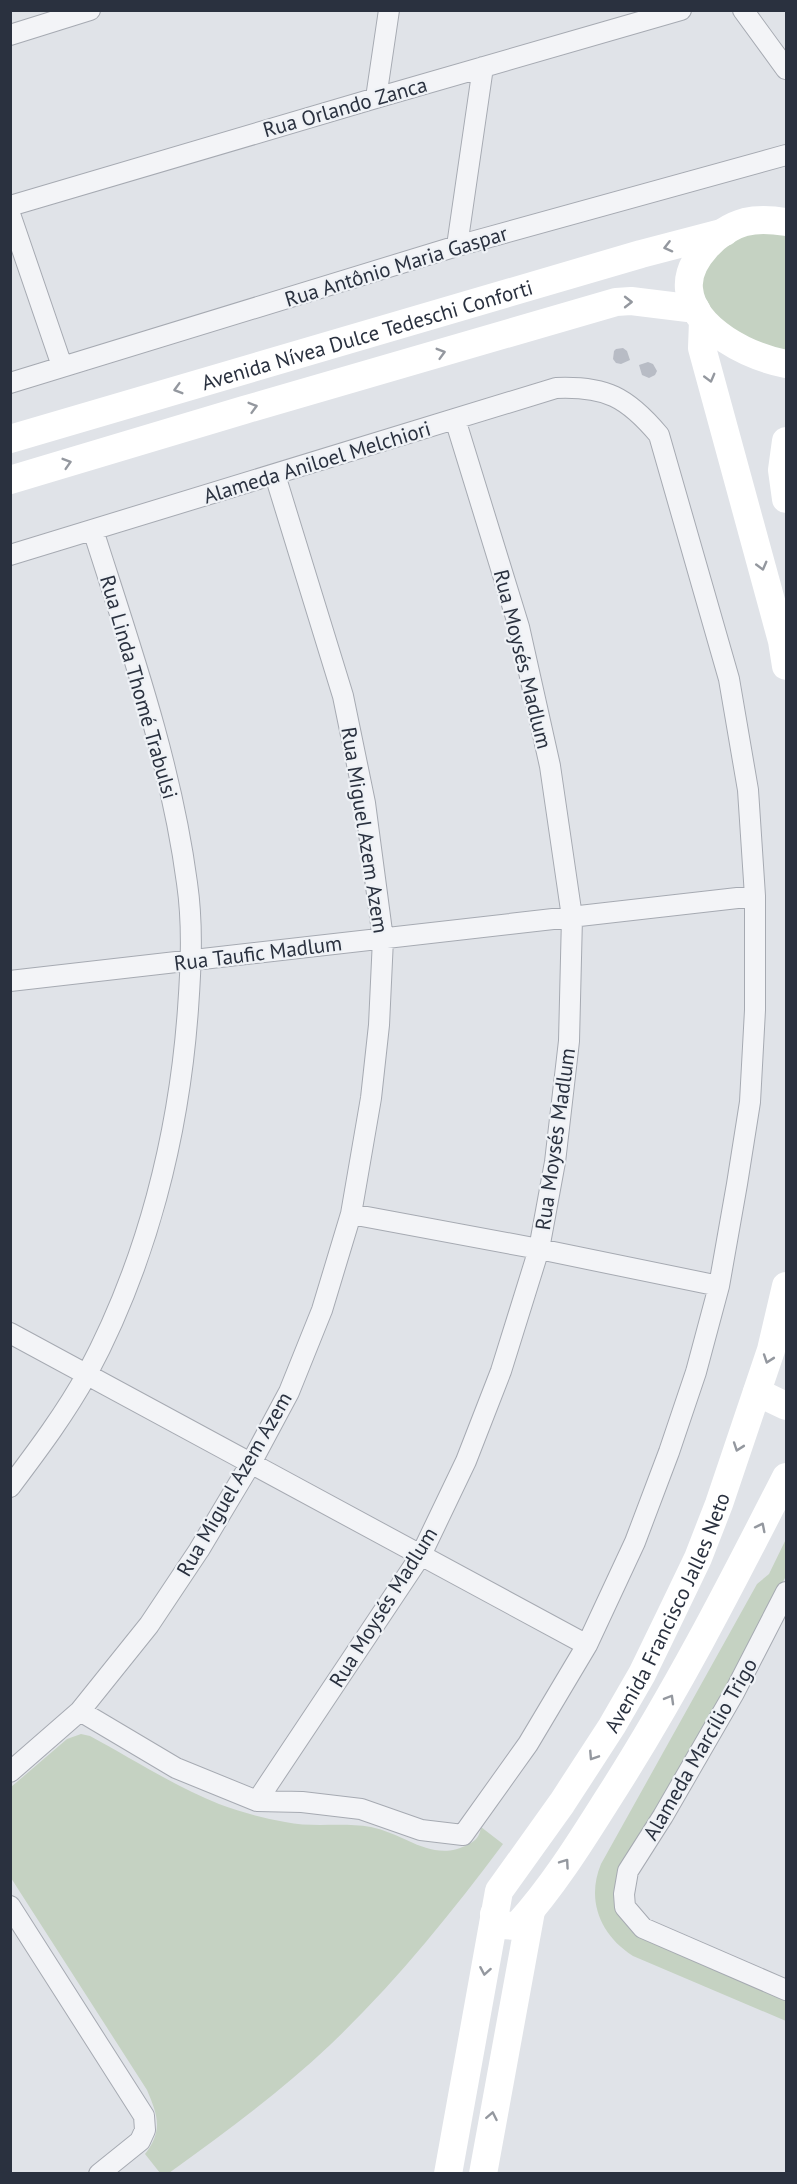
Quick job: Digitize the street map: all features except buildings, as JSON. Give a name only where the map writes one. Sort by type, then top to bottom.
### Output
[{"type":"street","points":[[10,34],[90,10]]},
{"type":"street","points":[[376,98],[389,10]]},
{"type":"street","name":"Rua Orlando Zanca","points":[[10,206],[681,10]]},
{"type":"street","points":[[743,10],[786,69]]},
{"type":"street","points":[[457,246],[483,67]]},
{"type":"street","name":"Rua Antônio Maria Gaspar","points":[[10,383],[457,246],[785,155]]},
{"type":"street","points":[[10,213],[62,366]]},
{"type":"street","name":"Avenida Nívea Dulce Tedeschi Conforti","points":[[10,439],[641,254],[724,232],[735,226],[757,220],[786,222]]},
{"type":"street","points":[[724,232],[707,247],[695,265],[690,276],[689,289],[700,315],[702,348],[782,642],[786,666]]},
{"type":"street","name":"Avenida Nívea Dulce Tedeschi Conforti","points":[[10,480],[616,302],[631,301],[700,315]]},
{"type":"street","points":[[700,315],[718,333],[743,349],[757,356],[786,364]]},
{"type":"street","name":"Alameda Aniloel Melchiori","points":[[10,555],[556,388],[578,387],[601,391],[623,401],[642,416],[659,435],[729,679],[748,790],[755,896],[755,1010],[750,1102],[719,1286],[696,1372],[635,1542],[587,1645],[528,1744],[463,1835],[421,1830],[361,1809],[302,1802],[257,1801]]},
{"type":"street","name":"Rua Moysés Madlum","points":[[257,1801],[421,1555],[466,1461],[501,1371],[539,1249],[555,1162],[568,1041],[572,917],[550,766],[519,627],[454,419]]},
{"type":"street","points":[[786,441],[782,470],[786,499]]},
{"type":"street","name":"Rua Miguel Azem Azem","points":[[10,1772],[80,1711],[149,1625],[198,1550],[251,1463],[289,1392],[322,1310],[351,1214],[371,1098],[379,1025],[383,939],[365,803],[343,696],[275,475]]},
{"type":"street","name":"Rua Linda Thomé Trabulsi","points":[[10,1487],[50,1433],[86,1374],[118,1307],[144,1239],[167,1154],[184,1062],[192,961],[188,884],[170,791],[146,695],[93,530]]},
{"type":"street","name":"Rua Taufic Madlum","points":[[10,981],[755,896]]},
{"type":"street","points":[[351,1214],[719,1286]]},
{"type":"street","name":"Avenida Francisco Jalles Neto","points":[[448,2174],[499,1891],[562,1803],[612,1726],[642,1674],[698,1558],[719,1504],[771,1350],[786,1286]]},
{"type":"street","points":[[10,1333],[587,1645]]},
{"type":"street","points":[[757,1392],[786,1406]]},
{"type":"street","name":"Avenida Francisco Jalles Neto","points":[[494,1914],[501,1925],[517,1926],[531,1911],[592,1825],[643,1744],[732,1584],[786,1477]]},
{"type":"street","name":"Alameda Marcílio Trigo","points":[[785,1985],[643,1928],[626,1907],[625,1883],[628,1871],[663,1816],[734,1693],[786,1593]]},
{"type":"street","points":[[80,1711],[176,1768],[257,1801]]},
{"type":"street","points":[[10,1906],[144,2116],[145,2130],[140,2141],[99,2174]]},
{"type":"street","name":"Avenida Francisco Jalles Neto","points":[[483,2174],[531,1911]]},
{"type":"green space","points":[[786,228],[786,358],[721,328],[695,278],[728,236]]},
{"type":"green space","points":[[786,1539],[786,1576],[727,1689],[621,1868],[616,1883],[616,1893],[617,1910],[786,1998],[786,2021],[633,1956],[612,1938],[604,1927],[599,1916],[595,1891],[601,1864],[757,1584],[769,1574]]},
{"type":"green space","points":[[81,1734],[90,1736],[203,1797],[252,1814],[296,1824],[371,1827],[420,1846],[443,1851],[456,1849],[472,1842],[478,1837],[481,1827],[503,1844],[421,1948],[354,2022],[272,2096],[169,2173],[160,2173],[145,2154],[157,2130],[156,2114],[147,2090],[11,1878],[11,1787],[67,1739]]}]
